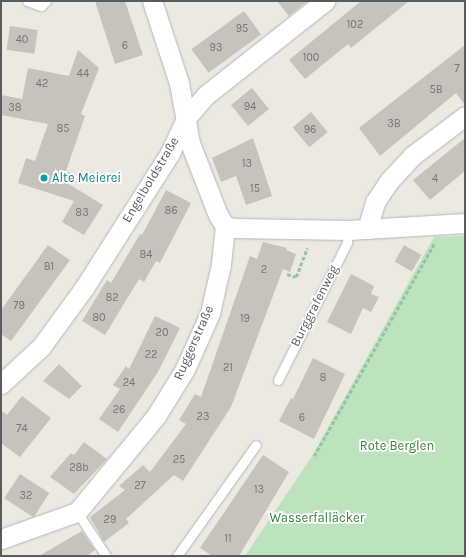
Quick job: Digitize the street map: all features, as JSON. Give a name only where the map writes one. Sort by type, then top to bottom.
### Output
[{"type":"street","points":[[152,1],[179,83],[190,144],[218,215],[225,226],[234,228],[348,230],[465,222]]},
{"type":"street","name":"Engelboldstraße","points":[[1,384],[41,347],[84,288],[170,152],[186,118],[206,95],[325,1]]},
{"type":"street","points":[[367,229],[375,202],[389,181],[412,156],[465,116]]},
{"type":"street","name":"Ruggerstraße","points":[[77,512],[156,416],[185,370],[210,313],[215,295],[225,226]]},
{"type":"street","points":[[1,540],[77,512]]},
{"type":"lane","points":[[27,1],[41,6],[46,1]]},
{"type":"lane","name":"Burggrafenweg","points":[[278,380],[347,243],[348,230]]},
{"type":"lane","points":[[177,556],[256,445]]},
{"type":"lane","points":[[77,512],[106,556]]},
{"type":"path","points":[[286,274],[296,277],[315,229]]},
{"type":"path","points":[[314,456],[437,240]]},
{"type":"green space","name":"Rote Berglen","points":[[465,236],[465,556],[245,556],[312,456],[434,237]]},
{"type":"building","points":[[95,1],[125,1],[143,55],[115,64]]},
{"type":"building","points":[[277,1],[307,1],[289,16]]},
{"type":"building","points":[[361,1],[409,1],[351,48],[348,44],[305,79],[289,60]]},
{"type":"building","points":[[244,11],[261,34],[208,73],[191,49]]},
{"type":"building","points":[[10,26],[38,30],[34,54],[7,50]]},
{"type":"building","points":[[465,45],[465,105],[456,93],[380,156],[359,128]]},
{"type":"building","points":[[78,50],[99,68],[81,114],[85,116],[66,171],[70,173],[67,183],[103,205],[84,235],[62,222],[74,201],[18,183],[26,158],[35,161],[48,124],[1,115],[1,95],[22,99],[28,68],[69,76]]},
{"type":"building","points":[[252,88],[269,109],[248,126],[231,105]]},
{"type":"building","points":[[311,112],[328,132],[309,147],[293,127]]},
{"type":"building","points":[[253,138],[272,196],[246,205],[236,176],[221,182],[212,158]]},
{"type":"building","points":[[465,138],[465,171],[430,200],[413,180]]},
{"type":"building","points":[[166,190],[191,203],[160,263],[156,261],[144,282],[139,279],[105,335],[82,321],[107,280],[111,283],[140,234],[142,235]]},
{"type":"building","points":[[263,242],[287,248],[286,250],[296,254],[290,272],[283,269],[231,407],[183,481],[174,475],[126,519],[129,523],[104,542],[90,517],[125,490],[119,486],[143,465],[150,472],[186,424],[179,420],[195,394],[201,397],[250,256],[257,259]]},
{"type":"building","points":[[48,245],[70,260],[11,341],[1,334],[1,310]]},
{"type":"building","points":[[404,245],[421,255],[412,271],[394,261]]},
{"type":"building","points":[[351,274],[374,286],[371,294],[379,297],[371,312],[363,308],[351,334],[327,322]]},
{"type":"building","points":[[155,316],[180,328],[158,372],[118,432],[99,419],[120,389],[113,385],[126,366],[129,369]]},
{"type":"building","points":[[313,358],[345,374],[314,439],[279,421],[291,398],[293,399]]},
{"type":"building","points":[[59,364],[82,386],[69,399],[43,381]]},
{"type":"building","points":[[22,396],[51,418],[20,457],[1,443],[1,411],[7,415]]},
{"type":"building","points":[[84,442],[107,459],[74,494],[50,477],[71,453],[74,455]]},
{"type":"building","points":[[263,455],[289,472],[239,556],[212,556],[200,548]]},
{"type":"building","points":[[20,474],[49,493],[34,517],[4,498]]},
{"type":"building","points":[[82,531],[95,550],[87,556],[39,556]]},
{"type":"place","name":"Alte Meierei","points":[[44,178]]},
{"type":"park label","name":"Wasserfalläcker","points":[[317,518]]}]
